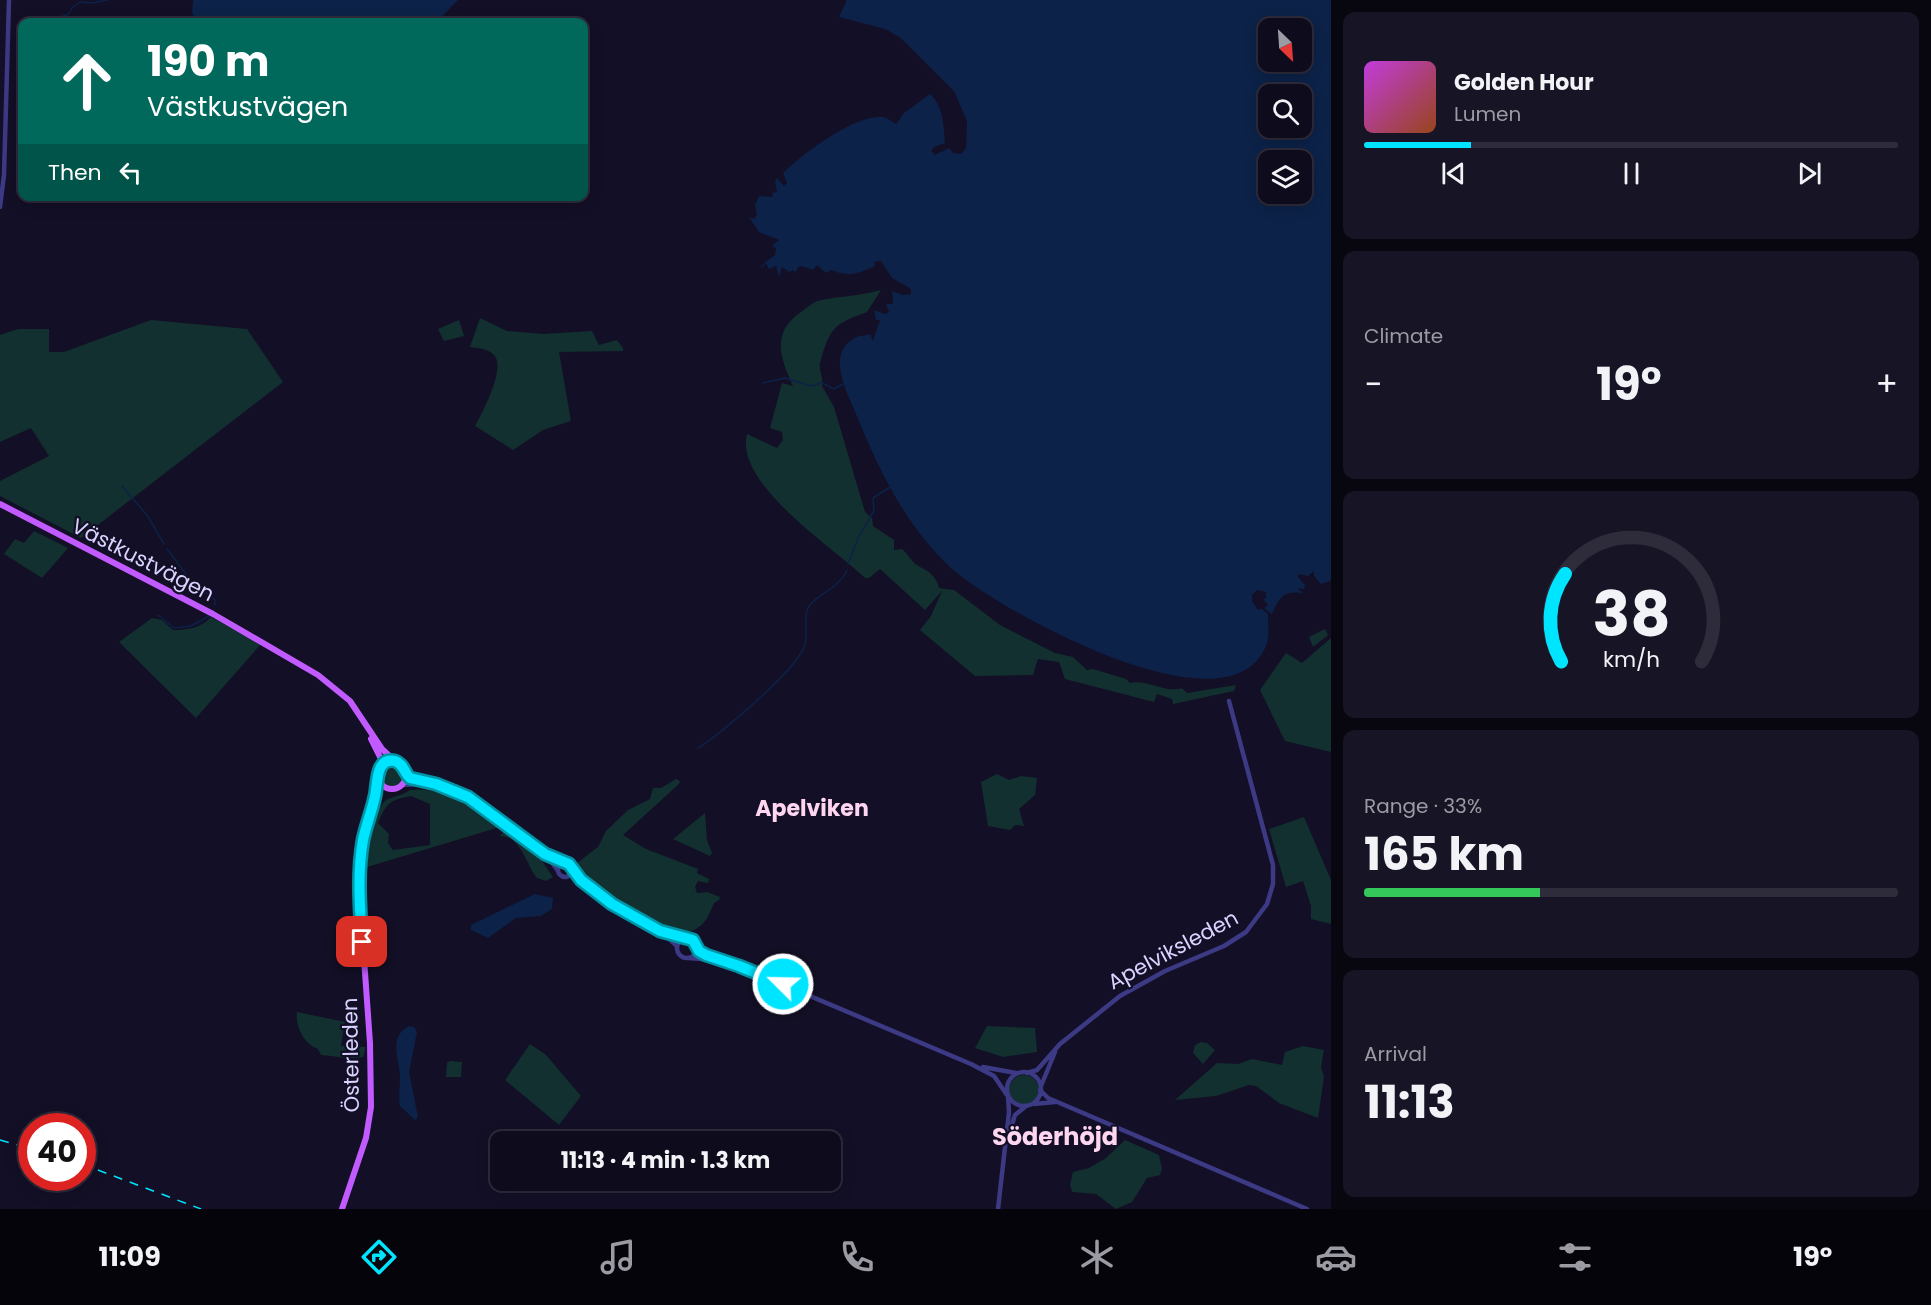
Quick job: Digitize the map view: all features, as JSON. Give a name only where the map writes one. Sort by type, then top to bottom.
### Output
[{"type":"main road","name":"Västkustvägen","points":[[0,506],[253,635],[294,659],[340,691],[359,713],[382,749],[395,761]]},
{"type":"main road","name":"Västkustvägen","points":[[253,635],[322,681],[347,702],[371,739],[381,759],[380,767]]},
{"type":"main road","points":[[395,761],[402,766],[406,774],[402,785],[389,789],[381,784],[378,776],[380,767],[387,762],[395,761]]},
{"type":"main road","name":"Österleden","points":[[342,1209],[366,1138],[371,1107],[370,1043],[359,888],[366,825],[378,776]]},
{"type":"main road","name":"Österleden","points":[[366,825],[381,795],[389,789]]},
{"type":"street","points":[[0,207],[4,175],[9,0]]},
{"type":"street","name":"Apelviksleden","points":[[1027,1073],[1037,1070],[1093,1015],[1131,989],[1243,935],[1265,910],[1272,891],[1273,865],[1229,701]]},
{"type":"street","points":[[406,774],[412,779],[450,789],[485,807],[545,854],[573,868],[588,887]]},
{"type":"street","points":[[402,785],[417,783],[450,789]]},
{"type":"street","points":[[545,854],[560,875],[588,887],[660,931],[677,946],[680,956],[722,960]]},
{"type":"street","points":[[558,871],[564,863]]},
{"type":"street","points":[[566,877],[571,875],[573,868]]},
{"type":"street","points":[[660,931],[693,940],[697,948],[706,955],[972,1064],[994,1076],[1015,1104],[1028,1106],[1047,1102],[1064,1104]]},
{"type":"street","points":[[677,946],[685,938]]},
{"type":"street","points":[[688,958],[694,956],[697,948]]},
{"type":"street","name":"Apelviksleden","points":[[1040,1089],[1050,1062],[1065,1040]]},
{"type":"street","points":[[972,1064],[999,1071],[1027,1073],[1037,1079],[1046,1097],[1307,1209]]},
{"type":"street","points":[[998,1209],[1005,1148],[1008,1082],[1020,1073]]},
{"type":"street","points":[[1005,1148],[1015,1114],[1037,1099],[1040,1089]]},
{"type":"street","points":[[1268,1192],[1299,1209]]},
{"type":"green space","points":[[881,290],[867,312],[835,328],[827,342],[820,365],[822,386],[834,407],[865,512],[872,518],[873,526],[894,540],[894,550],[902,549],[915,563],[932,575],[939,588],[954,590],[1000,625],[1055,653],[1073,657],[1087,670],[1093,669],[1126,679],[1130,683],[1137,682],[1169,689],[1182,688],[1187,693],[1236,685],[1234,691],[1173,704],[1172,699],[1157,694],[1154,702],[1065,679],[1059,662],[1038,659],[1033,675],[975,676],[920,630],[931,616],[942,591],[925,610],[880,569],[869,578],[865,578],[810,532],[770,493],[755,473],[747,453],[747,434],[777,448],[783,440],[782,432],[770,428],[782,383],[793,386],[782,356],[781,346],[785,328],[818,301]]},
{"type":"green space","points":[[480,318],[507,331],[543,334],[592,331],[599,345],[617,340],[623,351],[559,352],[571,421],[543,430],[513,450],[475,426],[483,412],[497,373],[494,355],[485,349],[470,347]]},
{"type":"green space","points":[[151,320],[247,329],[283,382],[81,538],[0,496],[0,481],[49,456],[31,428],[0,442],[0,335],[18,329],[49,329],[49,352],[64,352]]},
{"type":"green space","points":[[459,320],[464,336],[444,341],[438,329]]},
{"type":"green space","points":[[34,531],[68,548],[42,578],[4,554],[15,539],[24,543]]},
{"type":"green space","points":[[211,617],[261,644],[196,718],[119,642],[152,618],[162,620],[173,630],[184,630],[203,624]]},
{"type":"green space","points":[[1325,629],[1328,635],[1313,647],[1309,637]]},
{"type":"green space","points":[[1331,638],[1331,752],[1285,741],[1260,690],[1286,653],[1302,663]]},
{"type":"green space","points":[[392,764],[401,767],[404,776],[401,785],[392,788],[383,785],[380,776],[383,767]]},
{"type":"green space","points":[[997,774],[1009,780],[1021,776],[1037,778],[1035,795],[1019,809],[1024,826],[1015,825],[1010,830],[988,826],[981,782]]},
{"type":"green space","points":[[676,779],[680,781],[679,784],[623,835],[646,849],[698,869],[697,873],[709,879],[708,883],[698,881],[695,887],[697,893],[707,892],[720,897],[719,900],[714,903],[703,923],[691,931],[664,927],[629,909],[596,884],[577,863],[598,847],[606,831],[628,810],[650,799],[653,788],[661,788]]},
{"type":"green space","points":[[410,790],[434,791],[460,798],[483,811],[500,827],[367,867],[372,830],[378,811],[388,799]],"holes":[[[411,796],[430,804],[430,845],[393,850],[388,843],[389,834],[378,823],[387,807],[393,801]]]},
{"type":"green space","points":[[705,813],[707,840],[712,853],[710,856],[673,839]]},
{"type":"green space","points":[[1304,817],[1331,880],[1331,924],[1311,919],[1311,906],[1303,881],[1286,887],[1269,829]]},
{"type":"green space","points":[[505,830],[542,861],[553,877],[546,881],[537,878],[518,846],[507,837],[500,836]]},
{"type":"green space","points":[[297,1012],[345,1022],[341,1046],[366,1047],[363,1057],[321,1055],[318,1049],[313,1047],[302,1034],[297,1023]]},
{"type":"green space","points":[[987,1026],[1035,1028],[1037,1052],[1003,1057],[975,1048]]},
{"type":"green space","points":[[1201,1042],[1207,1043],[1215,1050],[1203,1064],[1193,1053],[1195,1045]]},
{"type":"green space","points":[[530,1044],[546,1055],[581,1096],[559,1125],[505,1080]]},
{"type":"green space","points":[[1303,1046],[1324,1050],[1321,1067],[1324,1077],[1318,1118],[1279,1103],[1256,1086],[1249,1085],[1216,1096],[1175,1100],[1217,1063],[1238,1064],[1252,1059],[1282,1065],[1285,1052]]},
{"type":"green space","points":[[462,1062],[461,1077],[446,1077],[447,1063]]},
{"type":"green space","points":[[1024,1075],[1035,1079],[1039,1090],[1035,1101],[1024,1105],[1013,1101],[1009,1090],[1013,1079]]},
{"type":"green space","points":[[1125,1140],[1159,1155],[1162,1169],[1160,1175],[1147,1178],[1132,1202],[1116,1209],[1096,1194],[1072,1192],[1070,1185],[1073,1172],[1089,1168],[1106,1158]]},
{"type":"water","points":[[193,0],[458,0],[441,18],[194,18]]},
{"type":"water","points":[[847,0],[1331,0],[1331,581],[1321,584],[1314,576],[1314,571],[1308,576],[1299,574],[1298,577],[1305,585],[1304,589],[1297,588],[1303,593],[1296,592],[1283,596],[1272,614],[1264,608],[1268,605],[1263,599],[1266,598],[1266,592],[1257,590],[1252,595],[1252,601],[1258,610],[1262,609],[1268,614],[1266,646],[1243,671],[1207,679],[1161,673],[1111,657],[1060,635],[1013,610],[950,567],[920,533],[884,476],[844,384],[840,362],[847,344],[857,337],[870,334],[873,341],[880,320],[876,320],[874,310],[885,314],[889,312],[886,304],[893,304],[892,291],[903,295],[911,294],[911,289],[892,278],[881,261],[874,262],[875,266],[854,274],[831,270],[826,273],[817,265],[813,270],[798,267],[795,274],[794,270],[789,272],[782,267],[779,277],[776,266],[769,269],[766,263],[762,267],[763,264],[775,255],[776,248],[772,246],[779,240],[759,232],[749,217],[754,219],[757,215],[755,205],[759,196],[773,197],[772,193],[777,192],[775,181],[777,178],[784,186],[787,183],[783,173],[815,147],[841,130],[855,123],[879,117],[896,124],[904,113],[930,94],[940,110],[945,143],[934,147],[931,151],[935,155],[949,148],[953,153],[961,154],[966,148],[967,121],[954,91],[901,38],[885,29],[839,17]]},
{"type":"water","points":[[535,894],[553,898],[552,909],[541,916],[516,918],[488,938],[471,930],[471,925]]},
{"type":"water","points":[[409,1026],[414,1027],[417,1032],[409,1072],[418,1117],[415,1120],[400,1106],[399,1099],[400,1078],[396,1042],[402,1031]]},
{"type":"waterway","points":[[57,18],[69,14],[72,8],[80,2],[92,3],[107,0]]},
{"type":"waterway","points":[[763,383],[785,378],[811,386],[822,383],[834,389],[843,384]]},
{"type":"waterway","points":[[122,486],[147,515],[164,544]]},
{"type":"waterway","points":[[848,564],[859,536],[874,511],[873,498],[892,486]]},
{"type":"waterway","points":[[167,549],[186,574],[191,587],[208,594],[215,600],[215,605]]},
{"type":"waterway","points":[[698,748],[741,715],[789,668],[805,644],[808,608],[838,583],[847,570]]},
{"type":"waterway","points":[[158,615],[174,628],[191,626],[209,616]]},
{"type":"railway","points":[[0,1140],[18,1145]]},
{"type":"railway","points":[[96,1169],[201,1209]]},
{"type":"district","name":"Apelviken","points":[[812,808]]},
{"type":"district","name":"Söderhöjd","points":[[1055,1137]]},
{"type":"route","points":[[362,942],[359,888],[363,837],[374,799],[378,770],[385,763],[393,761],[402,766],[410,778],[459,792],[485,807],[545,854],[572,866],[578,877],[588,887],[642,922],[660,931],[693,940],[699,951],[706,955],[783,984]]}]
